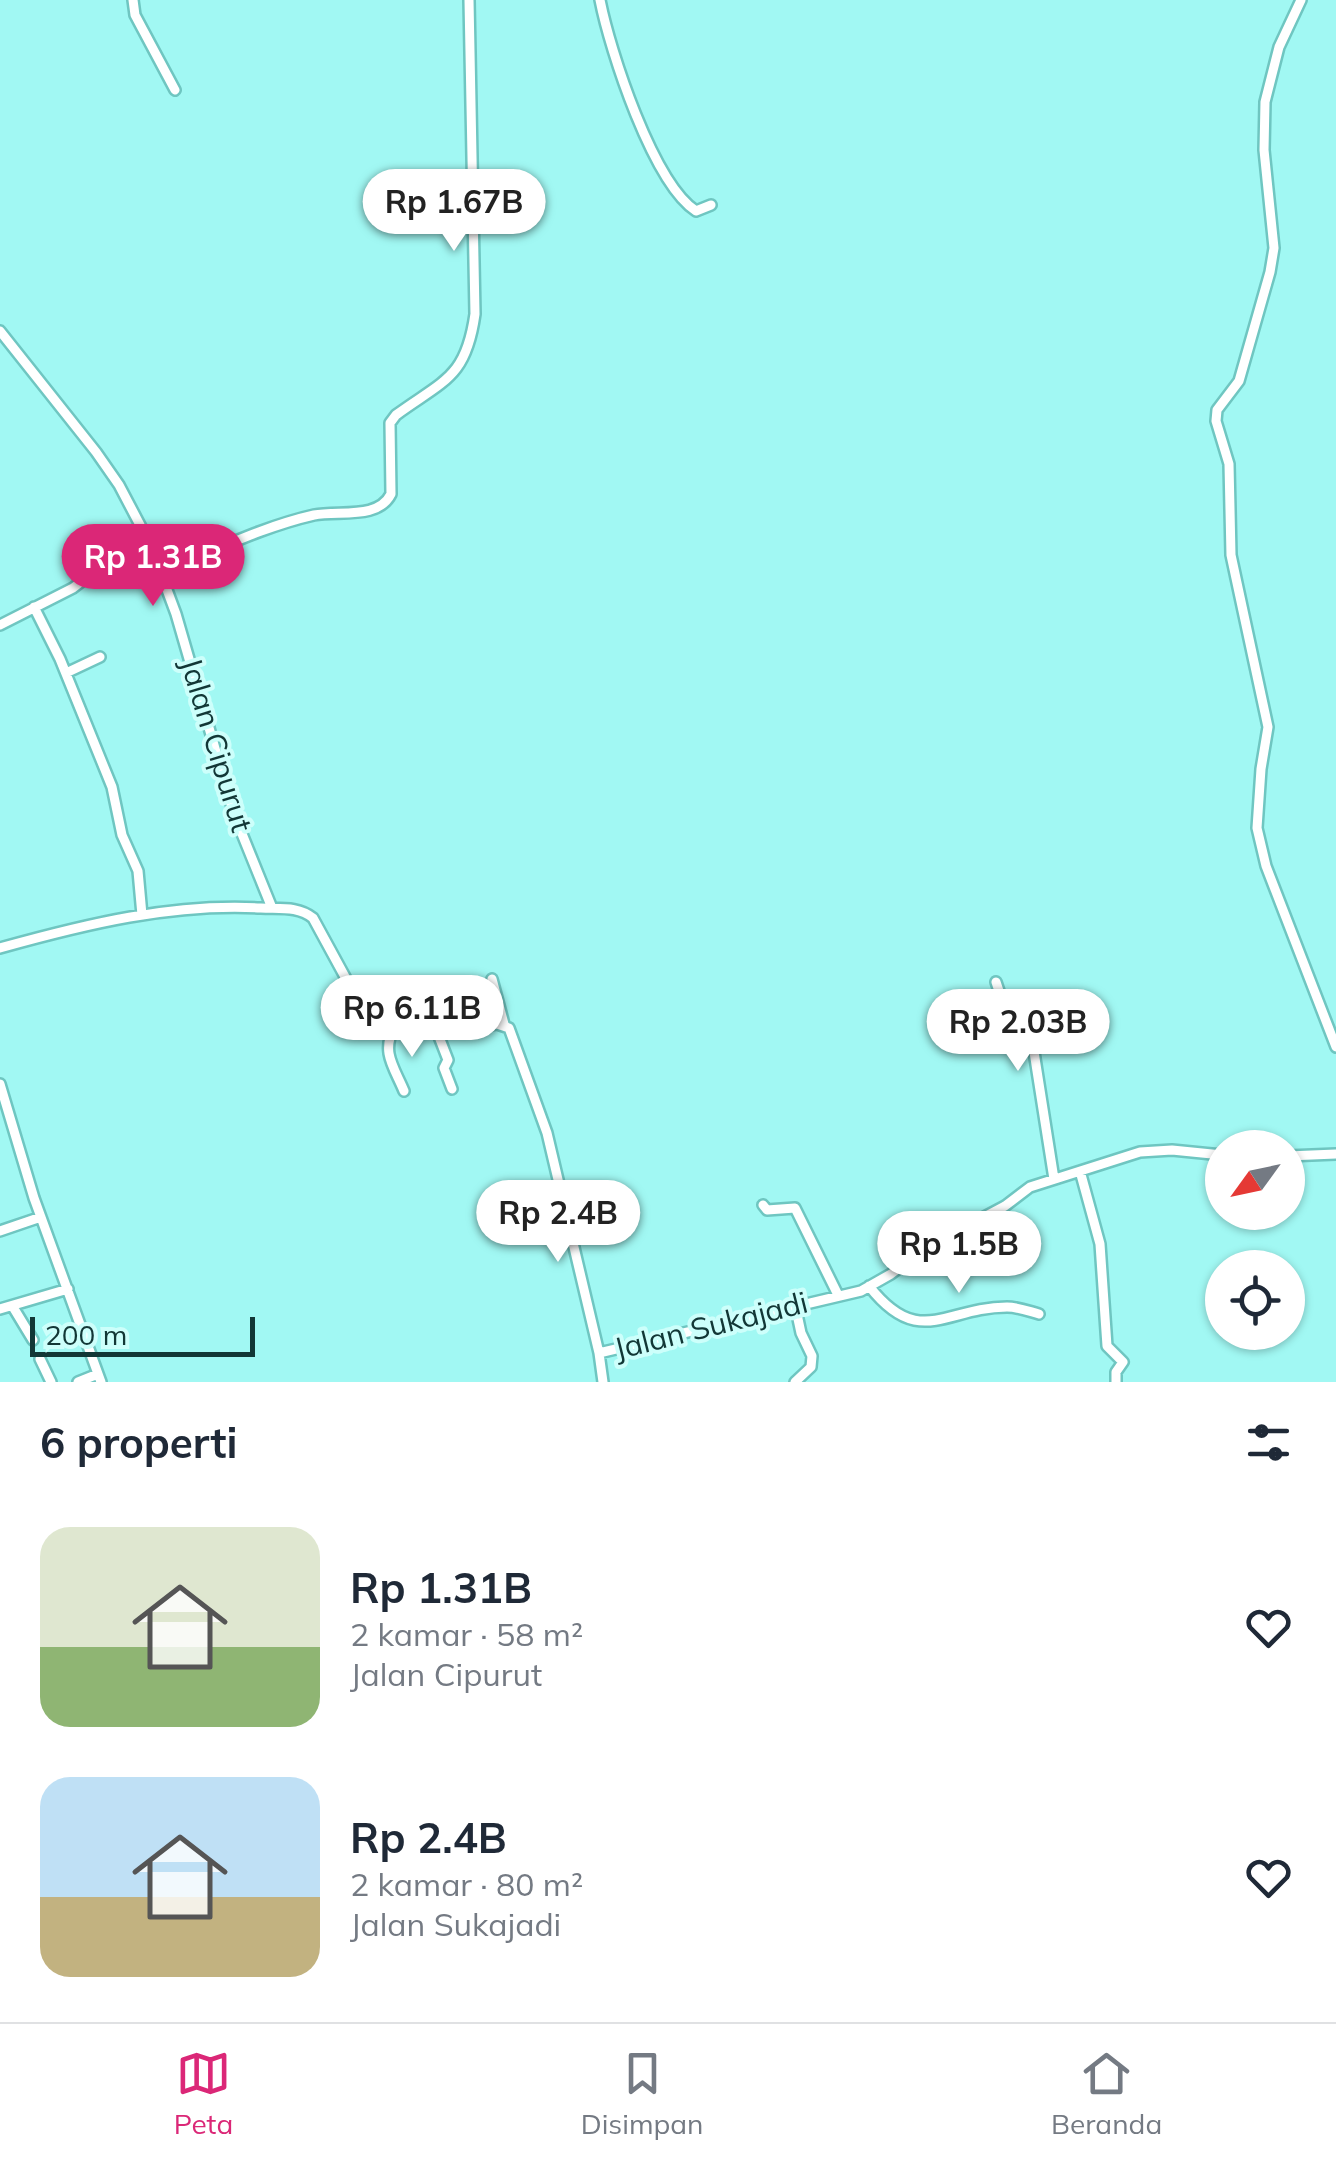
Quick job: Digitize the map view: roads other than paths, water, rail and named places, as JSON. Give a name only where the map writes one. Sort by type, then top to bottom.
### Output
[{"type":"street","points":[[134,0],[135,14],[175,90]]},
{"type":"street","points":[[160,572],[314,515],[376,509],[386,504],[392,477],[390,423],[456,373],[471,344],[475,314],[468,0]]},
{"type":"street","points":[[600,0],[614,60],[628,98],[681,202],[696,211],[711,205]]},
{"type":"street","points":[[1302,0],[1280,47],[1265,102],[1264,150],[1274,248],[1270,272],[1240,380],[1217,410],[1216,421],[1229,464],[1231,555],[1268,727],[1257,828],[1266,866],[1336,1048]]},
{"type":"street","name":"Jalan Cipurut","points":[[0,331],[96,452],[146,536],[234,814],[272,908]]},
{"type":"street","points":[[0,625],[72,588],[95,571],[112,549],[146,536]]},
{"type":"street","points":[[34,607],[66,673],[112,787],[122,835],[138,870],[142,915]]},
{"type":"street","points":[[66,673],[100,657]]},
{"type":"street","points":[[0,948],[178,908],[301,910],[313,918],[366,1012],[386,1026],[436,1029],[504,1024]]},
{"type":"street","name":"Jalan Sukajadi","points":[[492,979],[504,1024],[513,1034],[547,1132],[599,1353],[869,1286],[924,1249],[1005,1206],[1030,1187],[1054,1179],[1140,1152],[1205,1153]]},
{"type":"street","points":[[996,982],[1001,998],[1022,997],[1026,1001],[1054,1179]]},
{"type":"street","points":[[394,1028],[387,1040],[387,1050],[404,1091]]},
{"type":"street","points":[[436,1029],[448,1060],[444,1068],[452,1089]]},
{"type":"street","points":[[1,1090],[40,1216],[100,1378],[78,1382]]},
{"type":"street","points":[[1305,1155],[1336,1154]]},
{"type":"street","points":[[1080,1171],[1100,1244],[1108,1346],[1123,1362],[1116,1372],[1116,1382]]},
{"type":"street","points":[[763,1205],[767,1210],[795,1208],[838,1296]]},
{"type":"street","points":[[0,1231],[40,1216]]},
{"type":"street","points":[[869,1286],[882,1303],[912,1320],[930,1323],[1012,1307],[1038,1314]]},
{"type":"street","points":[[0,1309],[68,1289]]},
{"type":"street","points":[[795,1305],[800,1333],[812,1356],[811,1367],[796,1382]]},
{"type":"street","points":[[12,1307],[33,1340]]},
{"type":"street","points":[[599,1353],[603,1382]]},
{"type":"street","points":[[40,1358],[51,1382]]}]
